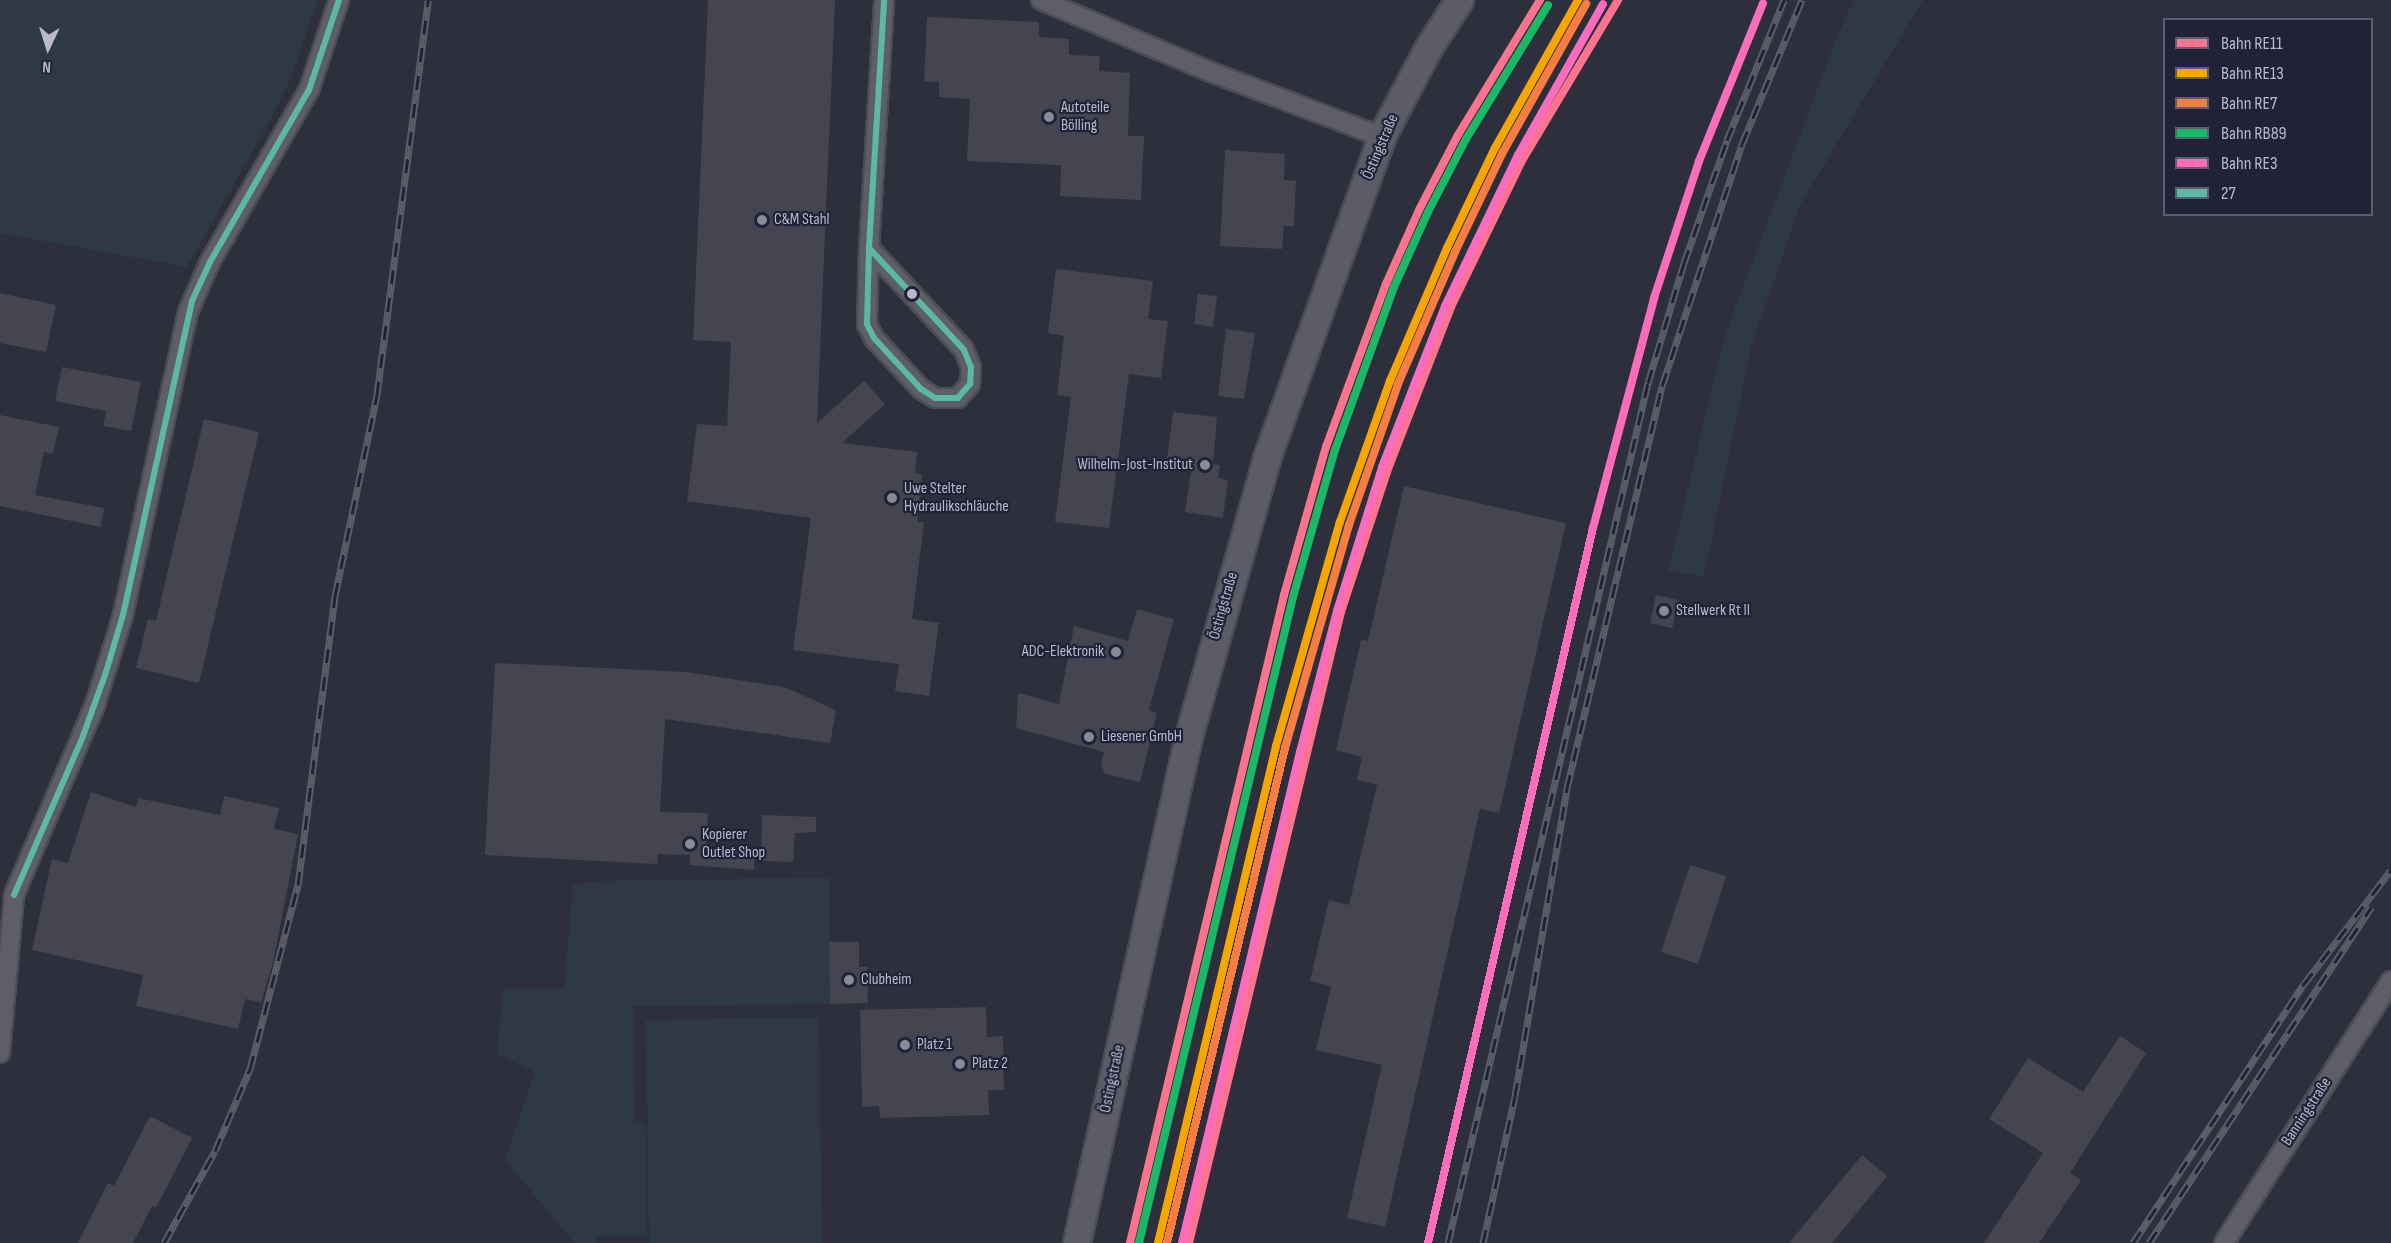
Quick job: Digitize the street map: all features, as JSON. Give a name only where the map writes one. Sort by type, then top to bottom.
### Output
[{"type":"street","points":[[0,1053],[7,894],[83,736],[109,660],[192,301],[210,262],[309,90],[339,0]]},
{"type":"street","points":[[869,248],[964,350],[971,367],[970,384],[958,398],[935,398],[921,389],[874,338],[867,315],[869,248],[884,0]]},
{"type":"street","points":[[1041,0],[1210,72],[1382,137]]},
{"type":"street","name":"Östingstraße","points":[[1077,1243],[1153,896],[1215,635],[1267,459],[1382,137],[1429,48],[1460,0]]},
{"type":"street","name":"Banningstraße","points":[[2224,1243],[2391,981]]},
{"type":"shaded area","points":[[0,0],[318,0],[291,77],[271,119],[187,267],[0,233]]},
{"type":"shaded area","points":[[1854,0],[1923,0],[1799,207],[1751,348],[1704,576],[1668,571],[1725,335],[1838,34]]},
{"type":"shaded area","points":[[829,878],[830,1004],[634,1006],[635,1121],[645,1122],[647,1236],[595,1236],[597,1243],[574,1243],[505,1160],[535,1072],[497,1054],[503,988],[564,989],[573,885],[594,881]]},
{"type":"shaded area","points":[[819,1017],[822,1243],[649,1243],[646,1020]]},
{"type":"building","points":[[708,0],[835,0],[817,423],[864,381],[885,404],[842,443],[917,452],[915,473],[922,474],[917,522],[924,522],[912,619],[939,623],[929,696],[895,691],[899,664],[793,650],[811,518],[687,501],[697,424],[727,426],[731,342],[693,340]]},
{"type":"building","name":"Autoteile Bölling","points":[[927,17],[1039,22],[1039,37],[1069,39],[1069,55],[1100,56],[1099,71],[1130,73],[1128,136],[1144,136],[1141,200],[1060,196],[1061,165],[967,161],[970,99],[939,97],[939,82],[924,81]]},
{"type":"building","points":[[1225,150],[1285,154],[1284,180],[1296,181],[1294,226],[1284,226],[1282,249],[1220,246]]},
{"type":"building","points":[[1056,269],[1153,281],[1148,319],[1168,321],[1161,378],[1129,374],[1109,528],[1055,522],[1071,397],[1057,395],[1064,336],[1048,333]]},
{"type":"building","points":[[0,293],[56,305],[46,352],[0,343]]},
{"type":"building","points":[[1198,294],[1217,296],[1213,327],[1194,324]]},
{"type":"building","points":[[1226,329],[1255,333],[1244,399],[1218,396]]},
{"type":"building","points":[[62,367],[141,382],[131,431],[103,426],[106,411],[55,401]]},
{"type":"building","name":"Wilhelm-Jost-Institut","points":[[1173,412],[1217,417],[1213,464],[1220,465],[1218,478],[1228,480],[1223,518],[1185,512],[1192,465],[1167,460]]},
{"type":"building","points":[[0,415],[59,427],[53,454],[44,452],[35,495],[104,508],[101,527],[0,506]]},
{"type":"building","points":[[204,419],[259,432],[199,683],[136,668],[148,619],[156,621]]},
{"type":"building","points":[[1404,486],[1566,523],[1499,813],[1480,809],[1385,1227],[1347,1218],[1382,1065],[1316,1050],[1331,986],[1310,981],[1329,900],[1349,905],[1377,785],[1357,780],[1362,757],[1336,750],[1361,640],[1368,641]]},
{"type":"building","name":"Stellwerk Rt II","points":[[1656,595],[1679,600],[1672,628],[1650,623]]},
{"type":"building","points":[[1137,609],[1174,619],[1149,710],[1157,713],[1140,782],[1105,774],[1101,764],[1104,752],[1016,728],[1018,693],[1059,704],[1074,626],[1128,641]]},
{"type":"building","points":[[495,663],[686,672],[784,687],[836,710],[830,743],[665,719],[660,812],[708,813],[706,849],[755,852],[754,870],[690,865],[690,855],[658,854],[657,864],[485,855]]},
{"type":"building","points":[[91,792],[136,807],[138,798],[220,815],[224,796],[279,808],[274,829],[298,834],[273,963],[261,1003],[245,999],[238,1029],[136,1006],[143,975],[32,950],[52,859],[68,863]]},
{"type":"building","points":[[762,815],[816,817],[816,832],[795,833],[793,862],[761,861]]},
{"type":"building","points":[[1690,865],[1726,876],[1698,964],[1661,952]]},
{"type":"building","name":"Clubheim","points":[[829,942],[859,942],[859,967],[867,967],[868,1003],[830,1004]]},
{"type":"building","points":[[986,1007],[987,1037],[1003,1036],[1004,1090],[988,1090],[989,1115],[880,1118],[879,1106],[862,1107],[860,1010]]},
{"type":"building","points":[[2120,1036],[2146,1053],[2070,1173],[2081,1180],[2039,1243],[1984,1243],[2043,1153],[1989,1119],[2028,1058],[2083,1092]]},
{"type":"building","points":[[150,1116],[192,1138],[156,1208],[152,1206],[133,1243],[78,1243],[108,1183],[114,1186]]},
{"type":"building","points":[[1862,1155],[1887,1176],[1832,1243],[1789,1243]]},
{"type":"railway","points":[[164,1243],[215,1151],[250,1069],[298,885],[335,596],[377,395],[428,0]]},
{"type":"railway","points":[[1448,1243],[1648,383],[1684,263],[1727,140],[1784,0]]},
{"type":"railway","points":[[1483,1243],[1515,1096],[1567,788],[1662,386],[1742,144],[1802,0]]},
{"type":"railway","points":[[2133,1243],[2304,984],[2391,870]]},
{"type":"railway","points":[[2149,1243],[2371,907]]},
{"type":"rail line","name":"RE11","points":[[1130,1243],[1284,595],[1326,447],[1386,284],[1420,208],[1458,135],[1540,0]]},
{"type":"rail line","name":"RE13","points":[[1158,1243],[1276,746],[1340,522],[1390,381],[1447,248],[1495,148],[1578,0]]},
{"type":"rail line","name":"RE11","points":[[1189,1243],[1341,612],[1388,469],[1451,307],[1523,159],[1618,0]]},
{"type":"rail line","name":"RE3","points":[[1428,1243],[1593,528],[1654,298],[1699,161],[1763,3]]},
{"type":"rail line","name":"RE7","points":[[1167,1243],[1285,748],[1349,525],[1398,384],[1455,252],[1503,152],[1586,4]]},
{"type":"rail line","name":"RE3","points":[[1182,1243],[1300,752],[1337,611],[1382,467],[1445,306],[1518,155],[1603,4]]},
{"type":"rail line","name":"RB89","points":[[1139,1243],[1293,597],[1335,450],[1394,287],[1428,212],[1466,139],[1548,5]]},
{"type":"transit line","name":"27","points":[[14,895],[83,736],[106,672],[123,615],[192,301],[210,262],[309,90],[339,0]]},
{"type":"transit line","name":"27","points":[[869,248],[884,0]]},
{"type":"transit line","name":"27","points":[[869,248],[964,350],[971,367],[970,384],[958,398],[935,398],[921,389],[874,338],[867,324],[869,248]]},
{"type":"place","name":"Autoteile Bölling","points":[[1049,117]]},
{"type":"place","name":"C&M Stahl","points":[[762,220]]},
{"type":"place","name":"Wilhelm-Jost-Institut","points":[[1205,465]]},
{"type":"place","name":"Uwe Stelter Hydraulikschläuche","points":[[892,498]]},
{"type":"place","name":"Stellwerk Rt II","points":[[1664,611]]},
{"type":"place","name":"ADC-Elektronik","points":[[1116,652]]},
{"type":"place","name":"Liesener GmbH","points":[[1089,737]]},
{"type":"place","name":"Kopierer Outlet Shop","points":[[690,844]]},
{"type":"place","name":"Clubheim","points":[[849,980]]},
{"type":"place","name":"Platz 1","points":[[905,1045]]},
{"type":"place","name":"Platz 2","points":[[960,1064]]}]
